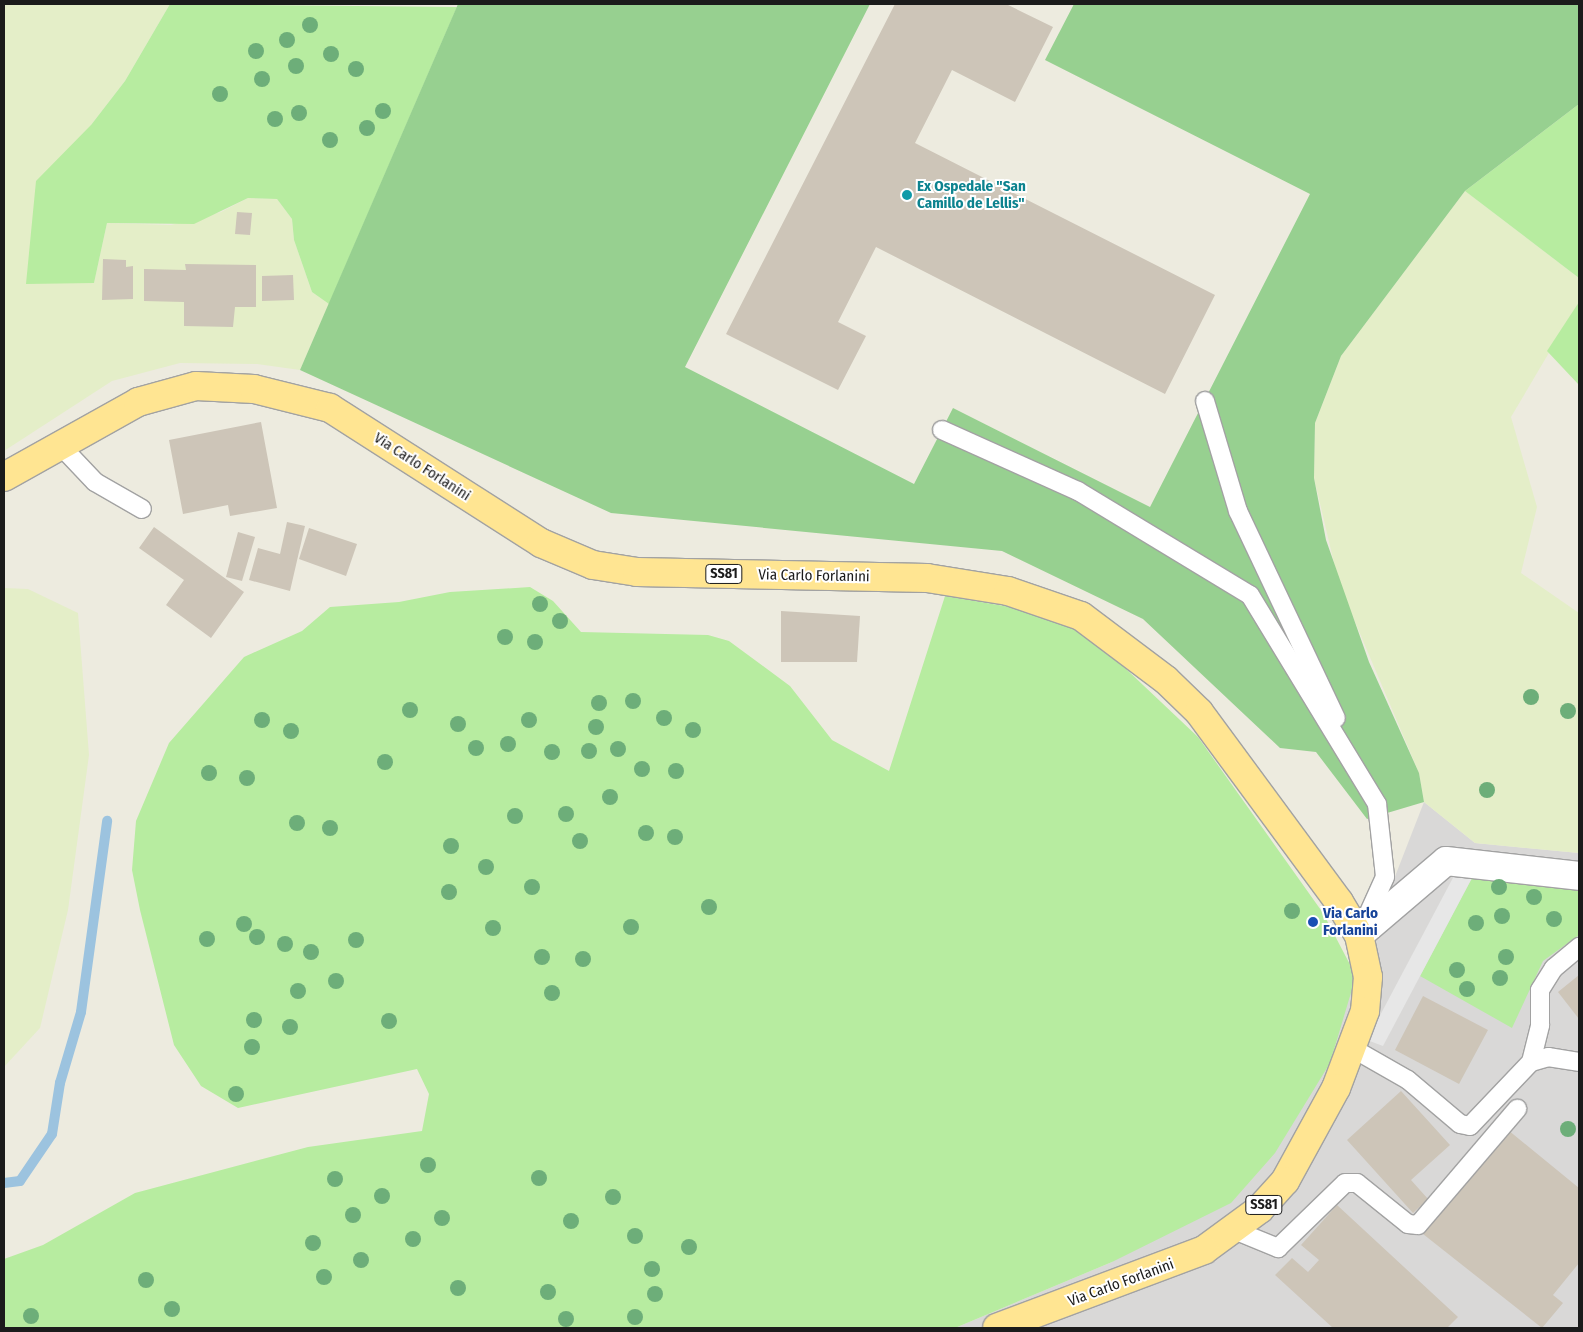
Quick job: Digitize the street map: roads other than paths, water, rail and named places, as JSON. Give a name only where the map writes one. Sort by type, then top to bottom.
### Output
[{"type":"main road","name":"Via Carlo Forlanini","points":[[4,477],[138,402],[196,386],[254,389],[330,408],[541,543],[592,565],[637,572],[927,578],[1008,591],[1082,616],[1166,680],[1200,712],[1359,935],[1368,977],[1365,1011],[1336,1088],[1285,1181],[1234,1230],[1204,1250],[1159,1270],[997,1328]]},
{"type":"street","points":[[1359,935],[1446,861],[1579,876]]},
{"type":"lane","points":[[1205,401],[1238,511],[1377,804],[1385,877],[1359,935]]},
{"type":"lane","points":[[942,430],[1078,491],[1250,595],[1377,804]]},
{"type":"lane","points":[[60,445],[95,482],[142,509]]},
{"type":"lane","points":[[1352,1048],[1408,1080],[1460,1124],[1470,1126],[1531,1062],[1539,1031],[1540,990],[1554,968],[1579,947]]},
{"type":"lane","points":[[1531,1062],[1548,1057],[1579,1062]]},
{"type":"lane","points":[[1234,1230],[1278,1248],[1345,1183],[1357,1182],[1408,1224],[1418,1225],[1517,1109]]},
{"type":"waterway","points":[[4,1183],[20,1181],[52,1134],[60,1083],[81,1012],[107,821]]},
{"type":"place","name":"Ex Ospedale \"San Camillo de Lellis\"","points":[[907,195]]},
{"type":"place","name":"Via Carlo Forlanini","points":[[1313,922]]}]
